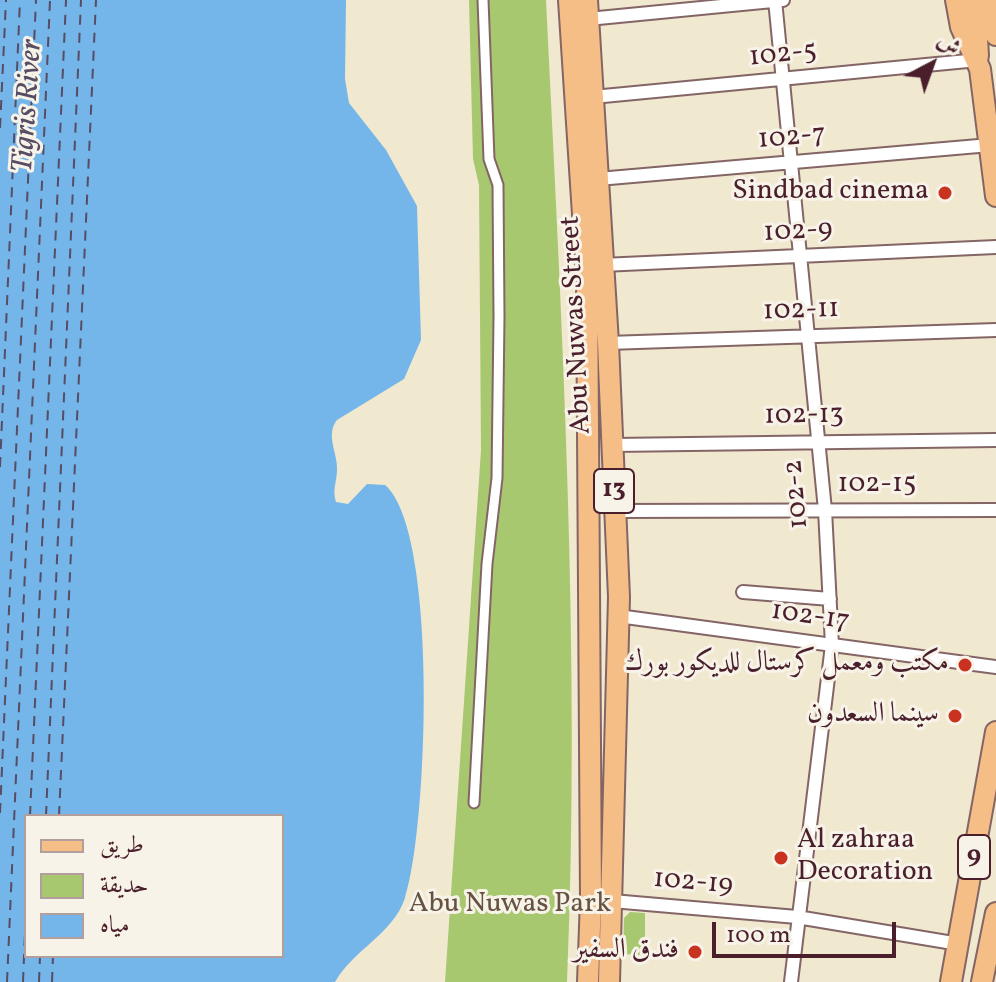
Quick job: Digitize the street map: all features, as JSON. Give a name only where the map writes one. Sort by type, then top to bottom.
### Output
[{"type":"main road","name":"Abu Nuwas Street","points":[[569,0],[587,276],[591,899],[588,982]]},
{"type":"main road","points":[[956,0],[961,27],[978,60]]},
{"type":"main road","points":[[975,0],[978,60],[996,196]]},
{"type":"main road","points":[[988,0],[996,35]]},
{"type":"main road","name":"Abu Nuwas Street","points":[[587,10],[608,343],[618,616],[609,982]]},
{"type":"main road","name":"9","points":[[951,982],[988,820],[996,732]]},
{"type":"main road","name":"9","points":[[987,976],[996,913]]},
{"type":"street","points":[[474,803],[487,564],[497,478],[499,376],[498,185],[489,159],[483,0]]},
{"type":"street","name":"102-2","points":[[775,0],[825,510],[832,645],[791,982]]},
{"type":"street","points":[[587,10],[783,0]]},
{"type":"street","name":"102-5","points":[[593,97],[978,60]]},
{"type":"street","name":"102-7","points":[[598,179],[990,145]]},
{"type":"street","name":"102-9","points":[[602,265],[996,247]]},
{"type":"street","name":"102-11","points":[[608,343],[996,330]]},
{"type":"street","name":"102-13","points":[[613,445],[996,440]]},
{"type":"street","name":"102-15","points":[[615,511],[996,510]]},
{"type":"street","points":[[743,592],[830,599]]},
{"type":"street","name":"102-17","points":[[618,616],[996,667]]},
{"type":"street","name":"102-19","points":[[612,901],[797,917],[959,944]]},
{"type":"green space","name":"Abu Nuwas Park","points":[[469,0],[546,0],[571,614],[571,859],[567,982],[445,982],[481,450],[479,185],[473,159]]},
{"type":"green space","points":[[630,912],[645,913],[645,949],[639,955],[623,954],[624,918]]},
{"type":"water","name":"Tigris River","points":[[0,0],[346,0],[345,79],[349,103],[386,150],[417,206],[421,340],[404,379],[337,420],[332,432],[337,464],[336,502],[348,504],[367,484],[385,485],[402,513],[414,559],[424,683],[419,811],[413,863],[399,911],[335,982],[0,982]]},
{"type":"ferry route","points":[[0,128],[6,0]]},
{"type":"ferry route","points":[[0,467],[20,0]]},
{"type":"ferry route","points":[[0,813],[36,0]]},
{"type":"ferry route","points":[[7,982],[50,0]]},
{"type":"ferry route","points":[[30,814],[66,0]]},
{"type":"ferry route","points":[[46,814],[81,0]]},
{"type":"ferry route","points":[[59,814],[96,0]]},
{"type":"ferry route","points":[[23,982],[24,957]]},
{"type":"ferry route","points":[[39,982],[40,958]]},
{"type":"ferry route","points":[[52,982],[53,958]]},
{"type":"place","name":"Sindbad cinema","points":[[945,193]]},
{"type":"place","name":"مكتب ومعمل كرستال للديكور بورك","points":[[965,665]]},
{"type":"place","name":"سينما السعدون","points":[[955,716]]},
{"type":"place","name":"Al zahraa Decoration","points":[[781,858]]},
{"type":"place","name":"فندق السفير","points":[[695,952]]}]
